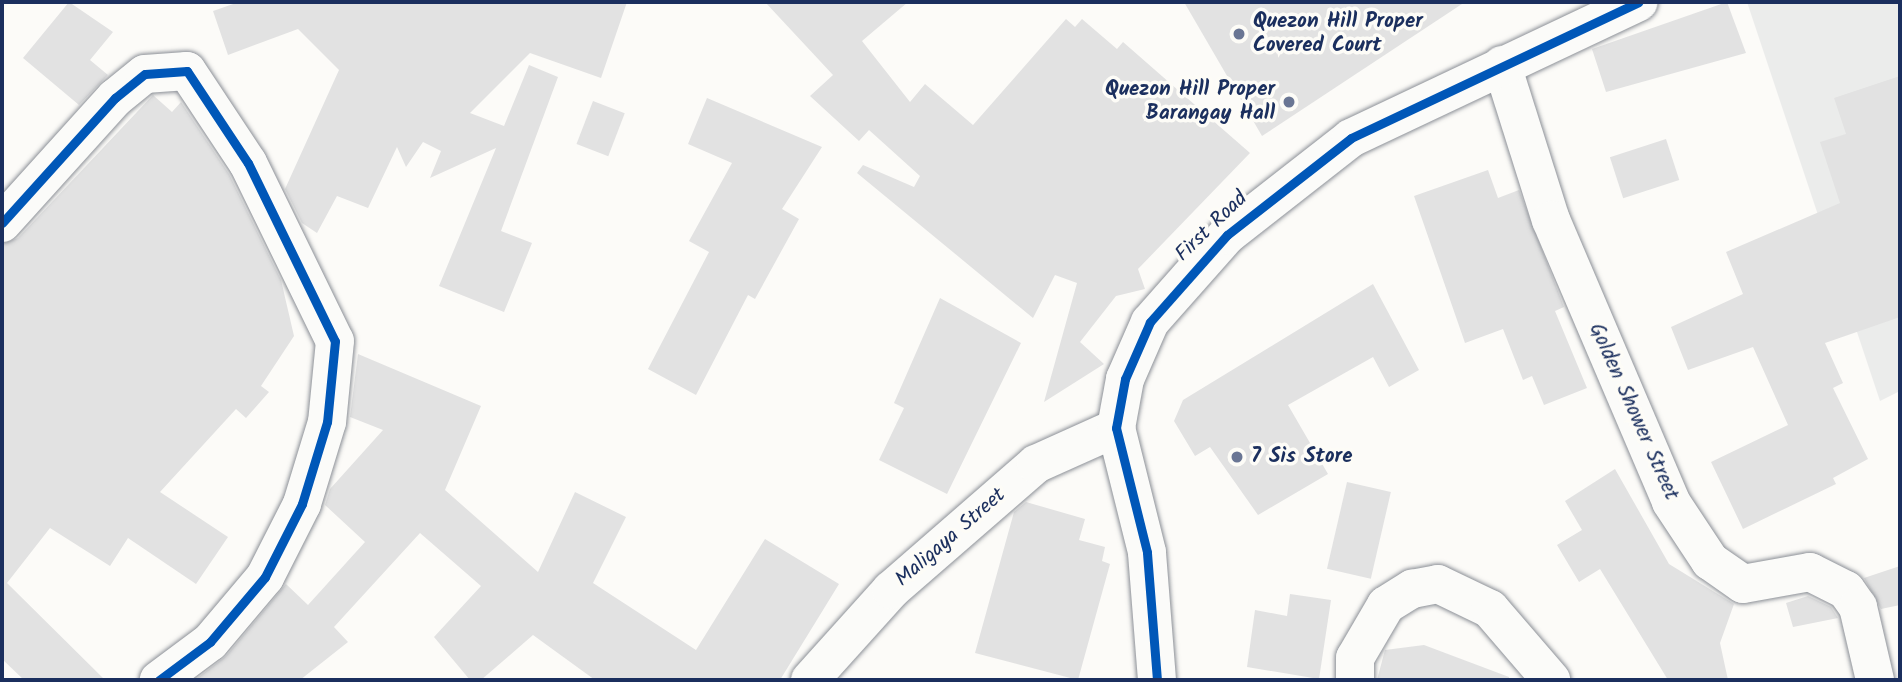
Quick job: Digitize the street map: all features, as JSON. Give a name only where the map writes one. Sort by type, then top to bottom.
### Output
[{"type":"street","name":"First Road","points":[[1157,680],[1147,551],[1116,428],[1125,379],[1150,322],[1227,235],[1351,138],[1639,2]]},
{"type":"street","name":"Golden Shower Street","points":[[1502,65],[1551,220],[1671,502],[1710,561],[1743,584],[1810,572],[1846,590],[1858,607],[1875,680]]},
{"type":"street","points":[[2,223],[115,98],[145,74],[187,71],[248,163],[335,341],[327,422],[302,504],[265,577],[210,642],[159,680]]},
{"type":"street","name":"Maligaya Street","points":[[810,680],[891,590],[1036,464],[1116,428]]},
{"type":"street","points":[[1355,680],[1355,658],[1386,605],[1412,589],[1438,583],[1490,609],[1551,680]]},
{"type":"shaded area","points":[[1747,2],[1900,2],[1900,391],[1880,401]]},
{"type":"building","points":[[69,2],[113,32],[90,60],[108,75],[79,105],[23,58]]},
{"type":"building","points":[[239,2],[627,2],[601,78],[530,53],[470,113],[504,126],[529,65],[558,77],[501,231],[532,243],[504,312],[439,286],[496,148],[430,178],[441,151],[423,142],[406,167],[397,147],[368,208],[337,196],[317,233],[302,223],[285,189],[339,70],[298,29],[228,55],[213,11]]},
{"type":"building","points":[[765,2],[908,2],[862,41],[910,102],[925,84],[973,125],[1066,19],[1075,27],[1082,19],[1117,49],[1123,42],[1250,153],[1138,269],[1145,289],[1116,296],[1080,342],[1104,364],[1044,402],[1077,283],[1055,275],[1033,318],[857,173],[863,165],[914,187],[920,176],[869,130],[859,141],[810,96],[833,75]]},
{"type":"building","points":[[1184,2],[1465,2],[1262,136]]},
{"type":"building","points":[[1727,2],[1746,53],[1606,92],[1592,49]]},
{"type":"building","points":[[1900,76],[1900,317],[1825,343],[1843,383],[1833,388],[1868,459],[1833,478],[1836,484],[1743,529],[1711,462],[1788,425],[1753,347],[1688,370],[1671,327],[1743,294],[1726,252],[1840,203],[1820,142],[1846,134],[1834,98]]},
{"type":"building","points":[[153,95],[172,112],[181,102],[229,174],[281,280],[294,336],[261,386],[269,392],[246,418],[236,409],[160,492],[228,537],[196,584],[128,538],[110,566],[50,528],[7,583],[105,680],[24,680],[2,659],[2,244],[18,238]]},
{"type":"building","points":[[707,98],[822,147],[782,209],[799,219],[755,299],[748,295],[696,395],[648,369],[709,252],[689,241],[732,163],[688,144]]},
{"type":"building","points":[[593,101],[625,113],[608,156],[577,144]]},
{"type":"building","points":[[1666,139],[1679,180],[1623,198],[1610,157]]},
{"type":"building","points":[[1488,170],[1498,198],[1519,190],[1564,307],[1555,311],[1587,388],[1544,405],[1532,376],[1523,380],[1503,329],[1465,343],[1414,196]]},
{"type":"building","points":[[1373,284],[1419,370],[1389,387],[1373,357],[1288,405],[1328,474],[1258,515],[1210,447],[1195,456],[1174,421],[1183,400]]},
{"type":"building","points":[[940,298],[1021,343],[947,494],[879,460],[904,408],[894,403]]},
{"type":"building","points":[[358,354],[481,406],[445,490],[538,572],[575,492],[626,517],[593,583],[696,650],[765,539],[839,584],[780,680],[595,680],[533,635],[481,680],[470,680],[434,637],[481,586],[420,533],[334,627],[348,642],[300,680],[195,680],[226,656],[286,584],[308,605],[365,542],[325,505],[330,489],[383,430],[350,417]]},
{"type":"building","points":[[1615,469],[1669,564],[1734,604],[1720,643],[1728,680],[1668,680],[1600,569],[1579,582],[1557,545],[1582,530],[1565,501]]},
{"type":"building","points":[[1347,482],[1391,492],[1371,579],[1327,569]]},
{"type":"building","points":[[1026,502],[1085,519],[1079,540],[1105,547],[1102,561],[1110,564],[1078,680],[975,653],[1014,512]]},
{"type":"building","points":[[1900,566],[1900,605],[1881,609],[1864,578]]},
{"type":"building","points":[[1290,594],[1331,600],[1319,679],[1247,667],[1255,610],[1287,616]]},
{"type":"building","points":[[1808,596],[1831,607],[1838,618],[1793,627],[1786,603]]},
{"type":"building","points":[[1424,645],[1509,677],[1509,680],[1377,680],[1385,650]]},
{"type":"cycle path","points":[[1157,680],[1147,552],[1116,428],[1125,379],[1150,322],[1227,235],[1351,138],[1639,2]]},
{"type":"cycle path","points":[[2,223],[115,98],[145,74],[187,71],[248,163],[335,341],[327,422],[302,504],[265,577],[210,642],[159,680]]},
{"type":"place","name":"Quezon Hill Proper Covered Court","points":[[1239,34]]},
{"type":"place","name":"Quezon Hill Proper Barangay Hall","points":[[1289,102]]},
{"type":"place","name":"7 Sis Store","points":[[1237,457]]}]
